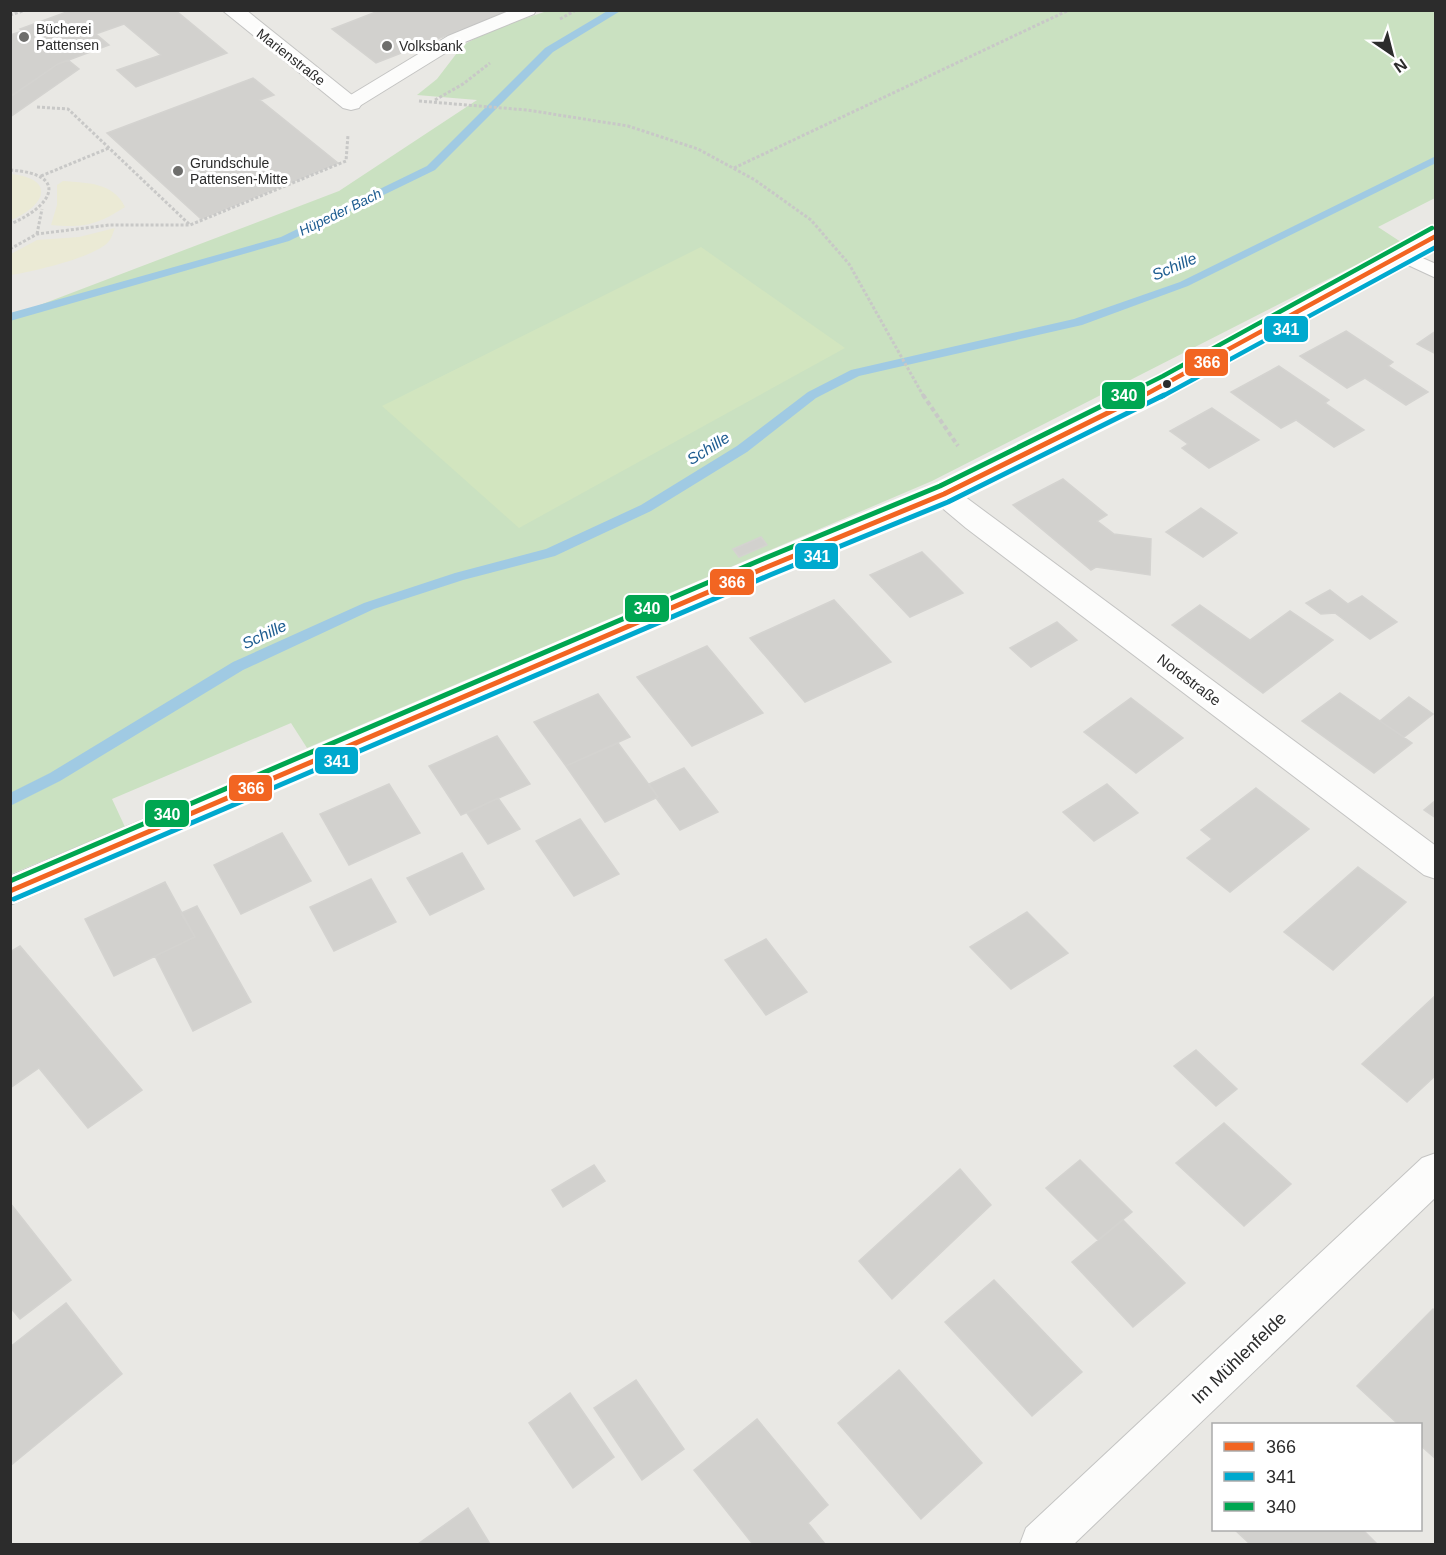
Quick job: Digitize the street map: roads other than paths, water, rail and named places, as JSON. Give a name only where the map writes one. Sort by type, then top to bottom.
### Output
[{"type":"street","name":"Marienstraße","points":[[232,10],[351,103]]},
{"type":"street","points":[[10,891],[756,571],[944,494],[1167,384],[1436,236]]},
{"type":"street","name":"Nordstraße","points":[[944,494],[995,535],[1436,865]]},
{"type":"street","name":"Im Mühlenfelde","points":[[1042,1545],[1436,1171]]},
{"type":"lane","points":[[351,103],[454,40],[528,10]]},
{"type":"lane","points":[[1402,255],[1436,272]]},
{"type":"waterway","name":"Hüpeder Bach","points":[[10,317],[285,239],[431,168],[549,50],[617,10]]},
{"type":"waterway","name":"Schille","points":[[10,800],[55,777],[238,666],[369,606],[460,576],[550,553],[646,508],[742,449],[812,395],[855,373],[1078,322],[1184,284],[1436,159]]},
{"type":"place","name":"Bücherei Pattensen","points":[[24,37]]},
{"type":"place","name":"Volksbank","points":[[387,46]]},
{"type":"place","name":"Grundschule Pattensen-Mitte","points":[[178,171]]}]
